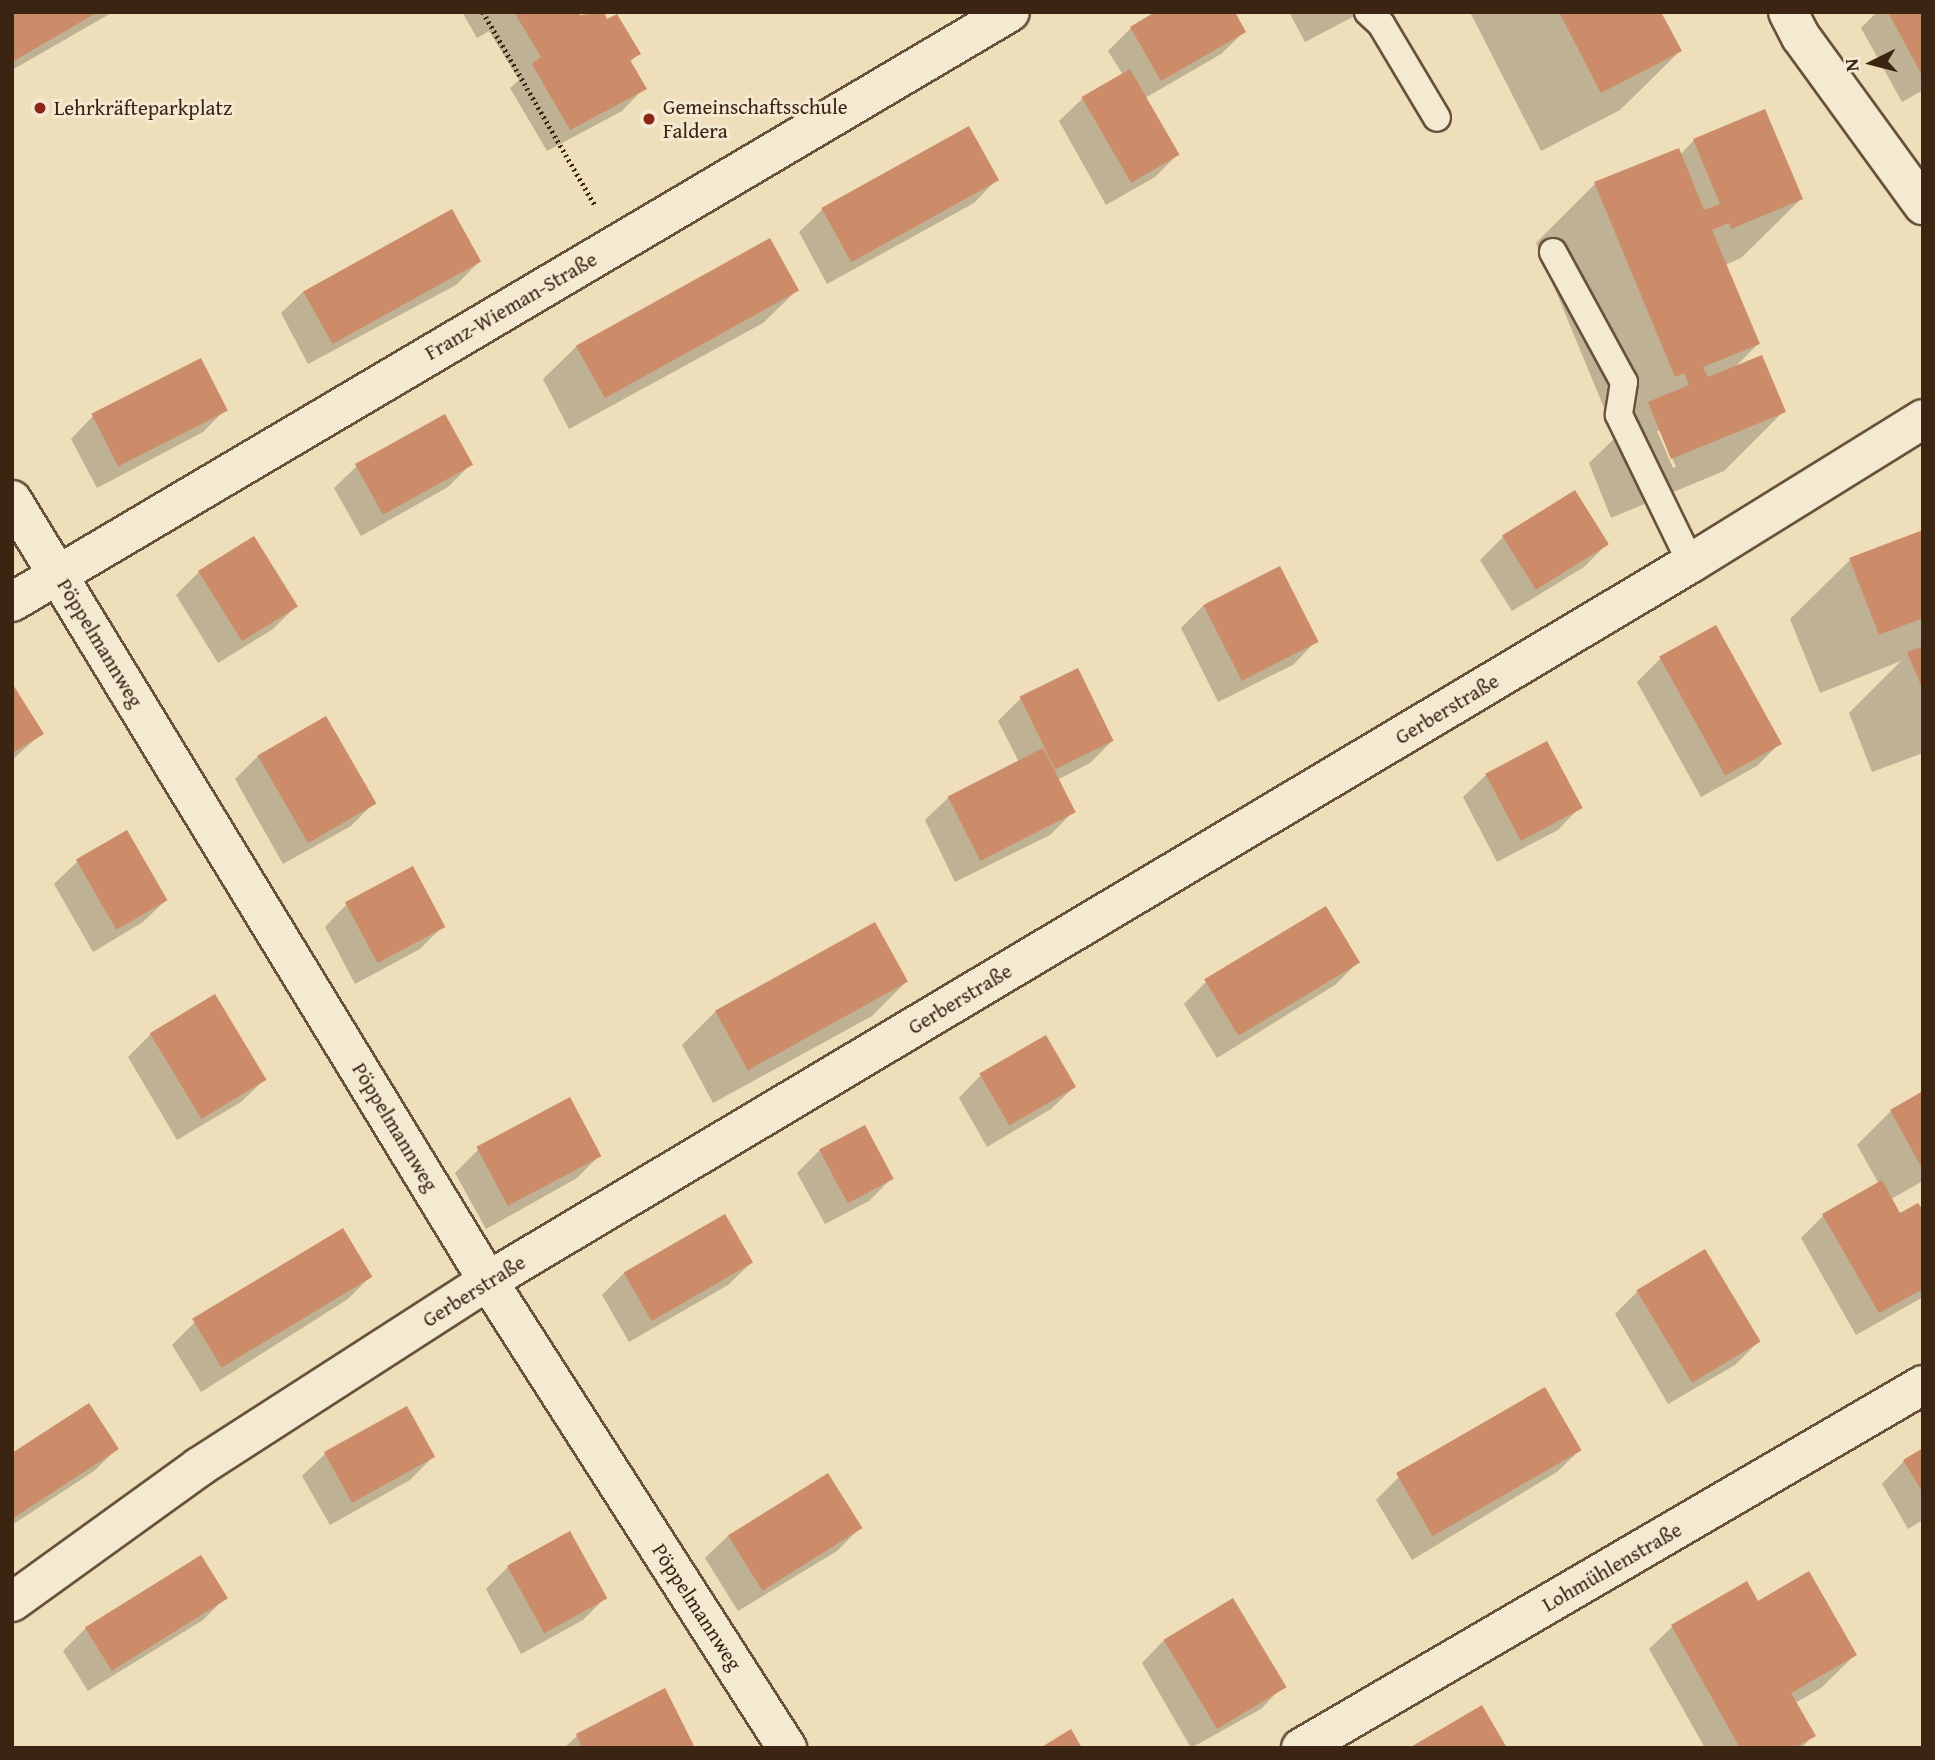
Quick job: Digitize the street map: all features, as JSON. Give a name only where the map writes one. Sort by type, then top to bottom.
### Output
[{"type":"street","name":"Franz-Wieman-Straße","points":[[12,601],[1010,12]]},
{"type":"street","points":[[1788,12],[1801,37],[1923,205]]},
{"type":"street","name":"Gerberstraße","points":[[12,1602],[199,1467],[488,1281],[1691,563],[1923,419]]},
{"type":"street","name":"Pöppelmannweg","points":[[12,500],[488,1281],[787,1748]]},
{"type":"street","name":"Lohmühlenstraße","points":[[1301,1748],[1923,1385]]},
{"type":"lane","points":[[1368,12],[1381,24],[1437,118]]},
{"type":"lane","points":[[1553,252],[1624,382],[1619,415],[1691,563]]},
{"type":"path","points":[[483,12],[617,244]]},
{"type":"building","points":[[12,12],[98,12],[12,62]]},
{"type":"building","points":[[514,12],[578,12],[580,15],[604,12],[607,19],[617,14],[641,54],[630,60],[647,89],[570,130],[532,64],[541,57]]},
{"type":"building","points":[[1155,12],[1235,12],[1246,32],[1161,81],[1130,27]]},
{"type":"building","points":[[1559,12],[1661,12],[1682,51],[1601,93]]},
{"type":"building","points":[[1888,12],[1923,12],[1923,77]]},
{"type":"building","points":[[1130,69],[1180,155],[1131,183],[1082,97]]},
{"type":"building","points":[[1765,109],[1803,199],[1731,229],[1729,223],[1712,230],[1760,344],[1703,367],[1708,377],[1762,355],[1786,412],[1671,459],[1648,402],[1689,385],[1684,373],[1675,377],[1594,182],[1679,148],[1704,210],[1720,204],[1693,139]]},
{"type":"building","points":[[969,126],[999,180],[851,262],[821,208]]},
{"type":"building","points":[[452,209],[481,261],[332,344],[303,291]]},
{"type":"building","points":[[770,238],[799,290],[605,398],[576,346]]},
{"type":"building","points":[[201,358],[228,411],[118,466],[91,414]]},
{"type":"building","points":[[445,414],[473,465],[383,515],[355,464]]},
{"type":"building","points":[[1575,490],[1609,544],[1536,590],[1502,536]]},
{"type":"building","points":[[1923,530],[1923,618],[1879,635],[1849,558]]},
{"type":"building","points":[[254,536],[298,606],[242,641],[198,571]]},
{"type":"building","points":[[1280,566],[1319,642],[1242,681],[1203,605]]},
{"type":"building","points":[[1716,625],[1782,744],[1725,775],[1659,657]]},
{"type":"building","points":[[1923,646],[1923,690],[1907,652]]},
{"type":"building","points":[[1078,668],[1114,741],[1055,769],[1020,696]]},
{"type":"building","points":[[12,683],[44,734],[12,753]]},
{"type":"building","points":[[326,716],[377,803],[308,843],[258,756]]},
{"type":"building","points":[[1547,741],[1583,808],[1521,841],[1485,774]]},
{"type":"building","points":[[1043,748],[1076,812],[980,861],[948,797]]},
{"type":"building","points":[[127,830],[168,900],[116,930],[76,860]]},
{"type":"building","points":[[413,866],[445,927],[377,963],[345,902]]},
{"type":"building","points":[[1326,906],[1360,963],[1238,1036],[1204,979]]},
{"type":"building","points":[[875,922],[908,981],[748,1070],[715,1011]]},
{"type":"building","points":[[215,994],[267,1080],[201,1119],[150,1033]]},
{"type":"building","points":[[1046,1035],[1076,1087],[1009,1125],[979,1074]]},
{"type":"building","points":[[1923,1091],[1923,1170],[1890,1110]]},
{"type":"building","points":[[570,1097],[601,1156],[508,1206],[476,1147]]},
{"type":"building","points":[[865,1125],[894,1179],[848,1203],[819,1149]]},
{"type":"building","points":[[1882,1180],[1900,1213],[1918,1203],[1923,1210],[1923,1289],[1879,1313],[1822,1214]]},
{"type":"building","points":[[725,1214],[753,1262],[652,1321],[624,1272]]},
{"type":"building","points":[[343,1228],[372,1277],[221,1368],[192,1319]]},
{"type":"building","points":[[1705,1249],[1761,1342],[1692,1383],[1636,1290]]},
{"type":"building","points":[[1545,1387],[1582,1450],[1433,1536],[1396,1473]]},
{"type":"building","points":[[89,1403],[119,1449],[12,1519],[12,1453]]},
{"type":"building","points":[[407,1406],[435,1457],[352,1503],[324,1452]]},
{"type":"building","points":[[1923,1448],[1923,1493],[1903,1460]]},
{"type":"building","points":[[828,1473],[862,1528],[762,1591],[728,1536]]},
{"type":"building","points":[[570,1531],[607,1598],[544,1633],[507,1566]]},
{"type":"building","points":[[201,1555],[228,1598],[112,1671],[85,1628]]},
{"type":"building","points":[[1809,1571],[1857,1655],[1791,1693],[1816,1736],[1794,1748],[1740,1748],[1671,1625],[1747,1581],[1758,1601]]},
{"type":"building","points":[[1233,1598],[1287,1687],[1217,1729],[1164,1640]]},
{"type":"building","points":[[665,1688],[695,1748],[582,1748],[576,1734]]},
{"type":"building","points":[[1482,1705],[1507,1748],[1409,1748],[1438,1731]]},
{"type":"building","points":[[1071,1729],[1082,1748],[1040,1748]]},
{"type":"place","name":"Lehrkräfteparkplatz","points":[[40,108]]},
{"type":"place","name":"Gemeinschaftsschule Faldera","points":[[649,119]]}]
